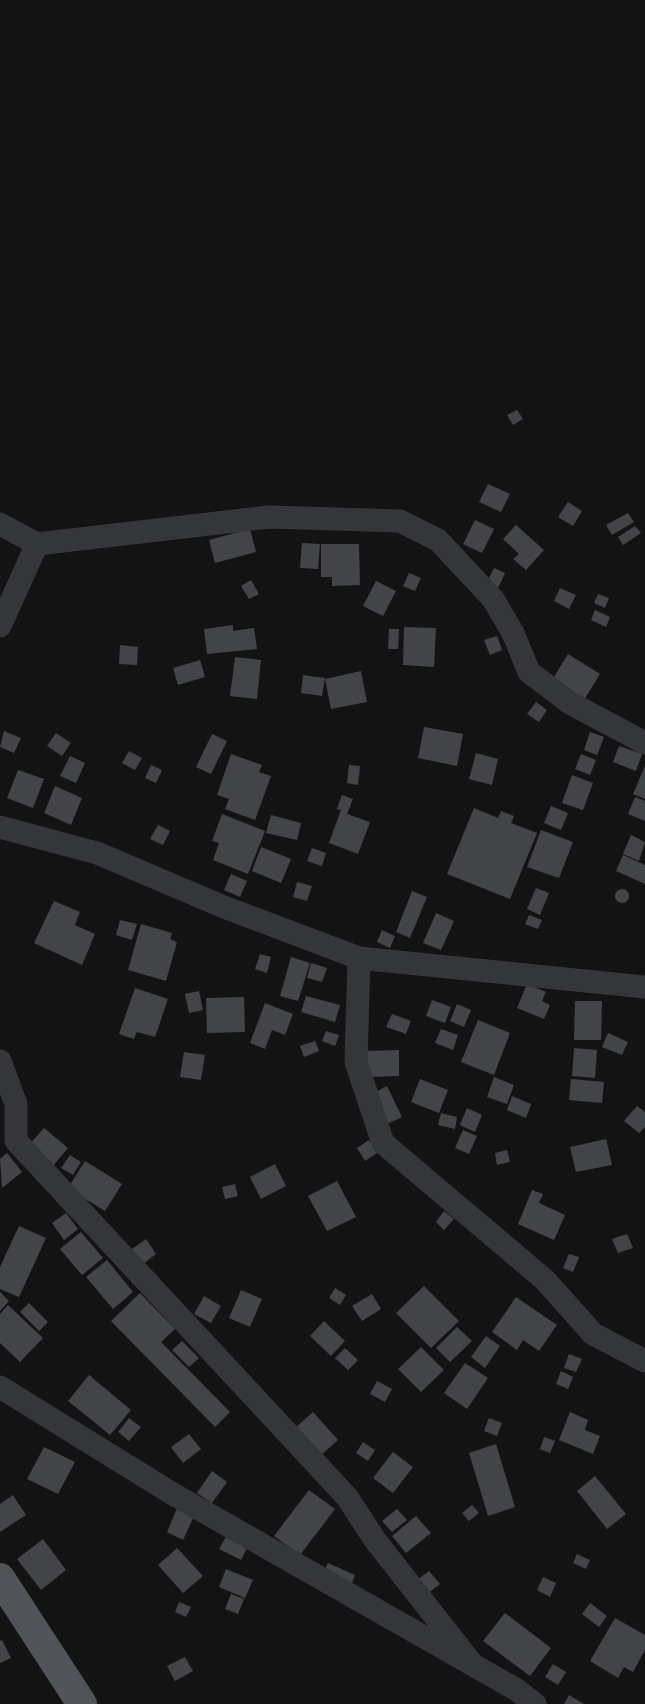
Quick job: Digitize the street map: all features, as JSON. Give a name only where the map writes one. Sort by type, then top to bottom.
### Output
[{"type":"main road","points":[[0,1578],[82,1704]]},
{"type":"street","points":[[0,524],[37,544],[269,517],[400,521],[438,540],[493,598],[513,633],[529,672],[570,703],[645,743]]},
{"type":"street","points":[[0,626],[37,544]]},
{"type":"street","points":[[0,827],[97,853],[224,907],[359,958],[645,987]]},
{"type":"street","points":[[359,958],[356,1062],[383,1143],[545,1280],[593,1334],[645,1361]]},
{"type":"street","points":[[0,1061],[16,1104],[16,1141],[347,1497],[375,1540],[473,1665]]},
{"type":"street","points":[[0,1387],[173,1494],[473,1665],[535,1704]]},
{"type":"building","points":[[517,410],[523,419],[513,425],[507,415]]},
{"type":"building","points":[[488,484],[510,494],[501,512],[479,502]]},
{"type":"building","points":[[568,502],[582,511],[573,526],[558,517]]},
{"type":"building","points":[[628,513],[634,522],[612,535],[606,525]]},
{"type":"building","points":[[475,520],[494,529],[482,553],[463,544]]},
{"type":"building","points":[[516,525],[544,550],[526,570],[513,559],[519,554],[503,539]]},
{"type":"building","points":[[635,526],[641,533],[623,545],[618,537]]},
{"type":"building","points":[[250,529],[256,552],[215,563],[209,540]]},
{"type":"building","points":[[302,543],[320,544],[318,569],[300,568]]},
{"type":"building","points":[[321,544],[359,544],[360,585],[332,586],[332,577],[321,577]]},
{"type":"building","points":[[494,568],[505,573],[498,588],[487,582]]},
{"type":"building","points":[[409,573],[421,578],[415,591],[403,586]]},
{"type":"building","points":[[251,580],[259,594],[249,599],[241,586]]},
{"type":"building","points":[[376,581],[396,591],[383,616],[363,606]]},
{"type":"building","points":[[560,588],[576,595],[569,609],[554,601]]},
{"type":"building","points":[[598,594],[609,598],[605,608],[594,603]]},
{"type":"building","points":[[595,610],[610,617],[606,627],[591,620]]},
{"type":"building","points":[[233,625],[233,631],[254,628],[257,649],[207,654],[204,629]]},
{"type":"building","points":[[404,627],[436,628],[434,667],[403,665]]},
{"type":"building","points":[[389,629],[399,629],[398,649],[388,649]]},
{"type":"building","points":[[497,636],[502,650],[490,655],[484,640]]},
{"type":"building","points":[[120,645],[138,647],[137,665],[119,664]]},
{"type":"building","points":[[568,654],[600,674],[584,700],[552,680]]},
{"type":"building","points":[[235,657],[261,660],[257,699],[230,696]]},
{"type":"building","points":[[200,660],[205,677],[178,685],[173,668]]},
{"type":"building","points":[[361,671],[367,702],[331,709],[325,679]]},
{"type":"building","points":[[303,675],[325,678],[322,696],[301,693]]},
{"type":"building","points":[[536,702],[547,710],[539,722],[527,714]]},
{"type":"building","points":[[424,727],[463,734],[457,766],[418,758]]},
{"type":"building","points":[[4,731],[21,738],[14,753],[0,747]]},
{"type":"building","points":[[590,732],[604,737],[597,755],[584,750]]},
{"type":"building","points":[[56,733],[71,743],[62,756],[47,746]]},
{"type":"building","points":[[212,734],[227,741],[211,774],[196,767]]},
{"type":"building","points":[[619,746],[642,754],[636,771],[613,762]]},
{"type":"building","points":[[129,751],[142,758],[135,770],[122,763]]},
{"type":"building","points":[[476,753],[498,759],[492,785],[469,779]]},
{"type":"building","points":[[231,754],[262,765],[259,772],[271,776],[255,820],[225,809],[229,799],[217,795]]},
{"type":"building","points":[[581,754],[596,760],[590,775],[575,769]]},
{"type":"building","points":[[70,756],[85,763],[76,783],[60,776]]},
{"type":"building","points":[[151,765],[162,770],[156,783],[145,778]]},
{"type":"building","points":[[349,765],[360,766],[358,785],[347,783]]},
{"type":"building","points":[[645,766],[645,799],[633,794]]},
{"type":"building","points":[[18,770],[44,779],[33,808],[7,798]]},
{"type":"building","points":[[572,775],[593,783],[583,810],[562,803]]},
{"type":"building","points":[[55,786],[82,798],[71,825],[44,813]]},
{"type":"building","points":[[342,795],[353,799],[347,814],[370,822],[358,854],[329,843],[341,810],[337,809]]},
{"type":"building","points":[[635,797],[645,801],[645,821],[628,814]]},
{"type":"building","points":[[551,806],[568,813],[561,830],[544,823]]},
{"type":"building","points":[[474,808],[498,818],[501,811],[514,816],[511,823],[537,833],[510,899],[447,874]]},
{"type":"building","points":[[222,814],[265,831],[248,874],[213,860],[219,843],[212,841]]},
{"type":"building","points":[[271,815],[301,823],[297,840],[266,833]]},
{"type":"building","points":[[158,825],[170,831],[163,845],[150,839]]},
{"type":"building","points":[[541,830],[573,842],[559,878],[527,867]]},
{"type":"building","points":[[631,835],[645,842],[639,861],[623,854]]},
{"type":"building","points":[[261,847],[291,859],[281,883],[252,871]]},
{"type":"building","points":[[312,848],[326,853],[322,866],[307,861]]},
{"type":"building","points":[[623,855],[645,865],[645,884],[616,871]]},
{"type":"building","points":[[231,874],[247,881],[240,897],[224,890]]},
{"type":"building","points":[[297,882],[312,886],[307,901],[293,897]]},
{"type":"building","points":[[536,888],[549,893],[540,915],[527,909]]},
{"type":"building","points":[[622,889],[627,891],[627,901],[622,903],[617,901],[615,896],[617,891]]},
{"type":"building","points":[[412,891],[427,897],[410,938],[396,932]]},
{"type":"building","points":[[54,901],[80,912],[75,925],[95,934],[82,965],[34,943]]},
{"type":"building","points":[[436,913],[454,921],[441,950],[423,943]]},
{"type":"building","points":[[529,915],[542,920],[538,929],[525,924]]},
{"type":"building","points":[[120,920],[137,924],[132,940],[116,935]]},
{"type":"building","points":[[141,924],[172,933],[170,939],[177,942],[166,981],[128,970]]},
{"type":"building","points":[[382,930],[395,936],[390,948],[377,942]]},
{"type":"building","points":[[260,954],[271,957],[267,973],[255,969]]},
{"type":"building","points":[[291,957],[310,963],[298,1001],[280,996]]},
{"type":"building","points":[[311,963],[327,968],[322,982],[307,978]]},
{"type":"building","points":[[527,984],[546,992],[542,1001],[550,1005],[544,1019],[517,1008]]},
{"type":"building","points":[[135,988],[168,999],[155,1037],[137,1032],[134,1039],[119,1034]]},
{"type":"building","points":[[199,991],[203,1010],[189,1013],[185,994]]},
{"type":"building","points":[[306,996],[340,1005],[335,1022],[301,1012]]},
{"type":"building","points":[[244,997],[245,1032],[207,1033],[206,998]]},
{"type":"building","points":[[432,1000],[451,1007],[445,1023],[426,1016]]},
{"type":"building","points":[[575,1001],[602,1001],[601,1040],[574,1040]]},
{"type":"building","points":[[265,1003],[293,1014],[285,1035],[272,1030],[265,1049],[250,1043]]},
{"type":"building","points":[[457,1004],[471,1010],[464,1027],[450,1021]]},
{"type":"building","points":[[392,1014],[411,1021],[406,1034],[386,1027]]},
{"type":"building","points":[[478,1020],[510,1033],[494,1075],[461,1062]]},
{"type":"building","points":[[441,1029],[458,1035],[453,1050],[435,1043]]},
{"type":"building","points":[[326,1031],[339,1035],[335,1046],[322,1041]]},
{"type":"building","points":[[608,1033],[628,1042],[622,1055],[602,1047]]},
{"type":"building","points":[[315,1041],[319,1051],[304,1057],[300,1046]]},
{"type":"building","points":[[574,1048],[597,1050],[595,1078],[572,1076]]},
{"type":"building","points":[[399,1050],[399,1076],[366,1077],[365,1051]]},
{"type":"building","points":[[184,1052],[205,1055],[201,1080],[180,1077]]},
{"type":"building","points":[[494,1077],[514,1085],[507,1104],[487,1097]]},
{"type":"building","points":[[420,1079],[448,1090],[439,1113],[411,1102]]},
{"type":"building","points":[[571,1079],[604,1082],[602,1103],[569,1100]]},
{"type":"building","points":[[387,1086],[402,1117],[385,1125],[370,1095]]},
{"type":"building","points":[[512,1096],[531,1104],[526,1118],[507,1110]]},
{"type":"building","points":[[637,1106],[645,1112],[645,1127],[639,1133],[624,1121]]},
{"type":"building","points":[[467,1108],[482,1115],[475,1132],[460,1125]]},
{"type":"building","points":[[441,1113],[457,1117],[455,1129],[438,1125]]},
{"type":"building","points":[[44,1128],[68,1148],[52,1167],[28,1146]]},
{"type":"building","points":[[463,1130],[477,1136],[469,1154],[455,1148]]},
{"type":"building","points":[[606,1139],[612,1165],[576,1172],[570,1147]]},
{"type":"building","points":[[369,1140],[377,1153],[365,1161],[357,1148]]},
{"type":"building","points":[[507,1150],[510,1162],[497,1165],[495,1153]]},
{"type":"building","points":[[7,1153],[22,1172],[2,1188],[0,1159]]},
{"type":"building","points":[[70,1155],[81,1162],[73,1175],[61,1168]]},
{"type":"building","points":[[85,1161],[122,1184],[105,1211],[68,1188]]},
{"type":"building","points":[[275,1164],[286,1186],[261,1199],[250,1177]]},
{"type":"building","points":[[337,1181],[356,1217],[327,1231],[308,1196]]},
{"type":"building","points":[[235,1184],[238,1196],[225,1199],[222,1187]]},
{"type":"building","points":[[532,1190],[543,1194],[539,1203],[565,1215],[554,1240],[518,1224]]},
{"type":"building","points":[[444,1211],[454,1219],[444,1230],[436,1222]]},
{"type":"building","points":[[66,1213],[78,1229],[64,1240],[52,1223]]},
{"type":"building","points":[[19,1226],[46,1238],[19,1297],[0,1289],[0,1267]]},
{"type":"building","points":[[81,1232],[103,1258],[82,1275],[60,1249]]},
{"type":"building","points":[[627,1234],[633,1248],[618,1253],[612,1239]]},
{"type":"building","points":[[146,1239],[156,1254],[143,1264],[132,1249]]},
{"type":"building","points":[[569,1254],[579,1257],[573,1272],[563,1268]]},
{"type":"building","points":[[107,1260],[133,1292],[113,1309],[86,1277]]},
{"type":"building","points":[[424,1286],[459,1321],[431,1348],[396,1313]]},
{"type":"building","points":[[335,1288],[346,1295],[340,1305],[329,1298]]},
{"type":"building","points":[[241,1290],[262,1299],[250,1327],[229,1318]]},
{"type":"building","points":[[0,1292],[9,1301],[0,1311]]},
{"type":"building","points":[[140,1293],[175,1329],[161,1342],[230,1412],[215,1427],[111,1321]]},
{"type":"building","points":[[372,1294],[381,1309],[362,1321],[352,1306]]},
{"type":"building","points":[[204,1296],[221,1306],[211,1323],[194,1314]]},
{"type":"building","points":[[516,1297],[557,1325],[539,1351],[523,1340],[517,1350],[492,1332]]},
{"type":"building","points":[[29,1303],[48,1322],[39,1331],[20,1312]]},
{"type":"building","points":[[8,1305],[43,1338],[20,1362],[0,1343],[0,1314]]},
{"type":"building","points":[[324,1321],[345,1341],[331,1356],[310,1336]]},
{"type":"building","points":[[457,1327],[472,1341],[450,1362],[436,1348]]},
{"type":"building","points":[[486,1336],[500,1346],[485,1368],[471,1357]]},
{"type":"building","points":[[182,1341],[199,1358],[189,1367],[172,1350]]},
{"type":"building","points":[[421,1347],[444,1370],[421,1392],[398,1369]]},
{"type":"building","points":[[345,1348],[358,1360],[348,1370],[335,1358]]},
{"type":"building","points":[[569,1354],[582,1359],[576,1372],[564,1368]]},
{"type":"building","points":[[465,1363],[488,1378],[467,1409],[444,1393]]},
{"type":"building","points":[[561,1371],[573,1377],[568,1389],[556,1384]]},
{"type":"building","points":[[89,1375],[131,1410],[110,1435],[68,1401]]},
{"type":"building","points":[[377,1381],[392,1389],[385,1402],[370,1394]]},
{"type":"building","points":[[313,1412],[338,1440],[320,1456],[295,1428]]},
{"type":"building","points":[[570,1412],[588,1420],[585,1430],[600,1436],[593,1454],[559,1440]]},
{"type":"building","points":[[129,1418],[141,1427],[129,1441],[118,1432]]},
{"type":"building","points":[[489,1418],[502,1423],[497,1436],[484,1431]]},
{"type":"building","points":[[189,1434],[201,1449],[183,1463],[171,1447]]},
{"type":"building","points":[[544,1437],[555,1441],[550,1453],[540,1449]]},
{"type":"building","points":[[363,1442],[375,1450],[368,1461],[356,1453]]},
{"type":"building","points":[[496,1444],[515,1507],[488,1516],[469,1453]]},
{"type":"building","points":[[44,1447],[75,1462],[58,1494],[27,1479]]},
{"type":"building","points":[[393,1452],[413,1467],[393,1493],[373,1478]]},
{"type":"building","points":[[212,1471],[227,1482],[212,1503],[197,1493]]},
{"type":"building","points":[[595,1476],[626,1514],[607,1529],[577,1491]]},
{"type":"building","points":[[309,1490],[335,1509],[300,1555],[274,1536]]},
{"type":"building","points":[[13,1495],[26,1515],[0,1532],[0,1504]]},
{"type":"building","points":[[472,1505],[479,1513],[469,1521],[462,1513]]},
{"type":"building","points":[[177,1508],[194,1516],[183,1540],[167,1532]]},
{"type":"building","points":[[397,1509],[407,1520],[392,1532],[382,1521]]},
{"type":"building","points":[[416,1516],[431,1533],[406,1553],[392,1536]]},
{"type":"building","points":[[227,1535],[248,1546],[241,1560],[219,1549]]},
{"type":"building","points":[[43,1539],[66,1570],[41,1590],[17,1559]]},
{"type":"building","points":[[177,1548],[203,1576],[183,1593],[158,1565]]},
{"type":"building","points":[[577,1554],[590,1560],[586,1569],[573,1563]]},
{"type":"building","points":[[328,1563],[355,1575],[349,1590],[321,1577]]},
{"type":"building","points":[[226,1569],[253,1580],[245,1598],[219,1587]]},
{"type":"building","points":[[429,1571],[440,1584],[427,1594],[417,1580]]},
{"type":"building","points":[[543,1577],[556,1583],[550,1597],[537,1590]]},
{"type":"building","points":[[231,1594],[244,1599],[238,1614],[225,1609]]},
{"type":"building","points":[[179,1602],[191,1607],[186,1617],[175,1612]]},
{"type":"building","points":[[590,1603],[607,1616],[599,1627],[582,1614]]},
{"type":"building","points":[[505,1613],[551,1648],[530,1676],[483,1641]]},
{"type":"building","points":[[615,1618],[645,1635],[645,1650],[633,1672],[624,1667],[618,1678],[590,1661]]},
{"type":"building","points":[[2,1640],[11,1658],[0,1663],[0,1641]]},
{"type":"building","points":[[185,1657],[193,1671],[175,1681],[167,1666]]},
{"type":"building","points":[[553,1664],[566,1672],[558,1685],[545,1677]]},
{"type":"building","points":[[569,1695],[584,1704],[564,1704]]}]
